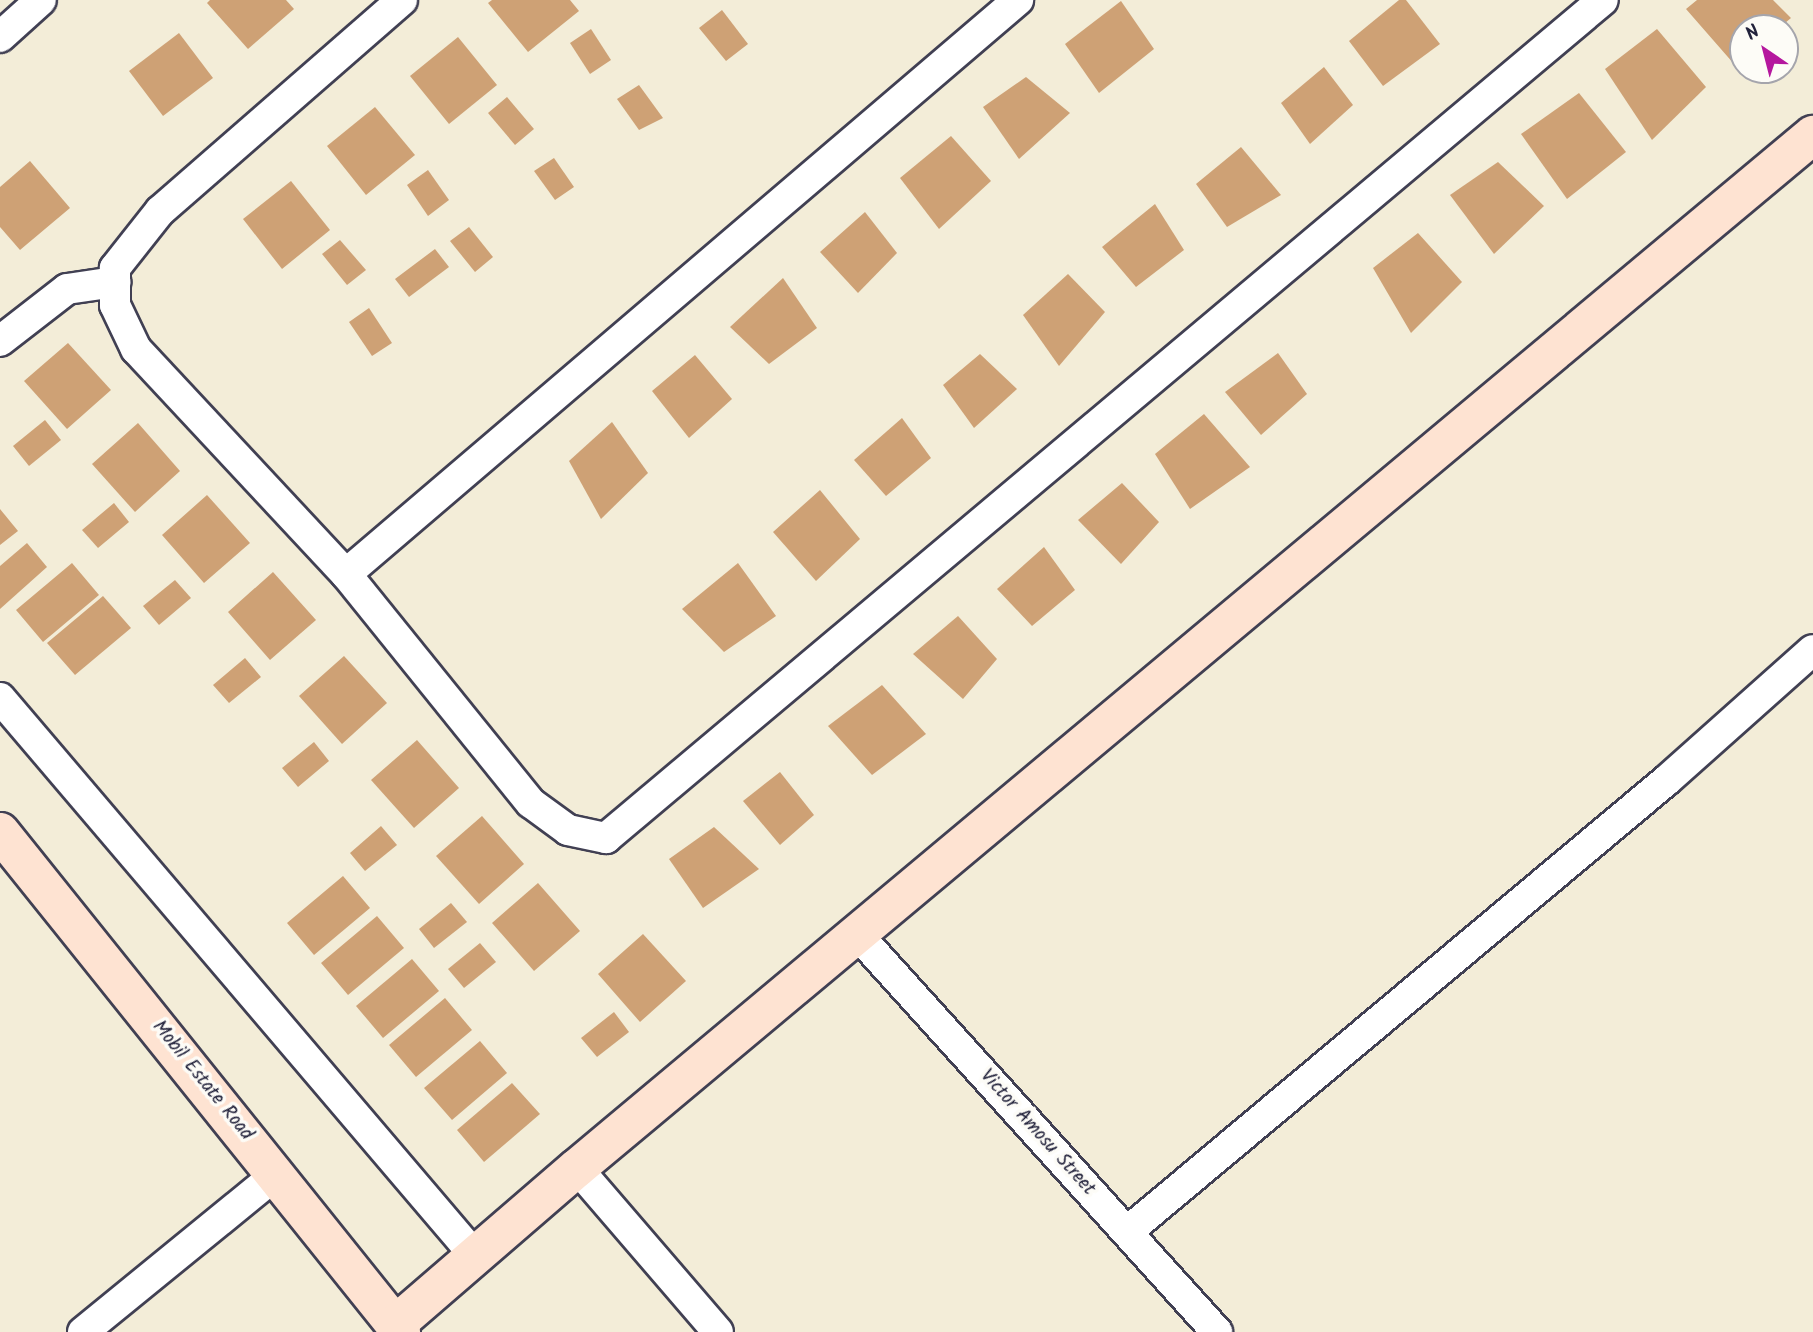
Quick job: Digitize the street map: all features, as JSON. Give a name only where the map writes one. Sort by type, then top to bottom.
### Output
[{"type":"street","points":[[0,37],[41,0]]},
{"type":"street","points":[[402,0],[160,211],[115,268],[114,305],[136,349],[346,574],[531,803],[568,830],[606,838],[1602,0]]},
{"type":"street","points":[[346,574],[1018,0]]},
{"type":"street","points":[[398,1329],[475,1256],[577,1168],[1813,135]]},
{"type":"street","points":[[0,341],[67,289],[115,282]]},
{"type":"street","points":[[1127,1232],[1657,788],[1813,650]]},
{"type":"street","points":[[0,698],[475,1256]]},
{"type":"street","name":"Mobil Estate Road","points":[[0,832],[277,1174],[398,1329]]},
{"type":"street","name":"Victor Amosu Street","points":[[857,934],[1217,1332]]},
{"type":"street","points":[[577,1168],[718,1332]]},
{"type":"street","points":[[83,1332],[277,1174]]},
{"type":"building","points":[[210,0],[286,0],[294,9],[248,49],[207,3]]},
{"type":"building","points":[[492,0],[570,0],[579,11],[528,52],[488,3]]},
{"type":"building","points":[[1399,0],[1406,0],[1440,44],[1383,86],[1349,41]]},
{"type":"building","points":[[1697,0],[1773,0],[1787,14],[1729,14],[1729,58],[1686,9]]},
{"type":"building","points":[[1121,1],[1154,49],[1099,93],[1065,44]]},
{"type":"building","points":[[722,10],[748,44],[726,61],[699,28]]},
{"type":"building","points":[[591,29],[611,60],[590,74],[570,43]]},
{"type":"building","points":[[1657,29],[1706,87],[1652,140],[1605,69]]},
{"type":"building","points":[[179,33],[213,78],[163,116],[129,71]]},
{"type":"building","points":[[458,37],[497,85],[449,124],[410,76]]},
{"type":"building","points":[[1324,67],[1353,105],[1310,144],[1281,103]]},
{"type":"building","points":[[1026,77],[1070,113],[1019,159],[983,107]]},
{"type":"building","points":[[639,85],[663,118],[639,130],[617,99]]},
{"type":"building","points":[[1579,93],[1626,152],[1567,199],[1521,134]]},
{"type":"building","points":[[507,97],[534,129],[515,145],[488,113]]},
{"type":"building","points":[[375,107],[415,155],[366,195],[327,146]]},
{"type":"building","points":[[951,136],[991,181],[939,229],[900,178]]},
{"type":"building","points":[[1241,147],[1281,195],[1227,227],[1196,184]]},
{"type":"building","points":[[554,158],[574,187],[555,200],[534,171]]},
{"type":"building","points":[[30,161],[70,208],[20,250],[0,227],[0,187]]},
{"type":"building","points":[[1498,162],[1544,206],[1494,254],[1450,195]]},
{"type":"building","points":[[428,170],[449,200],[428,216],[407,185]]},
{"type":"building","points":[[291,181],[330,230],[282,269],[243,219]]},
{"type":"building","points":[[1155,204],[1184,250],[1136,287],[1102,247]]},
{"type":"building","points":[[865,212],[897,253],[858,293],[820,252]]},
{"type":"building","points":[[469,227],[493,257],[475,272],[450,241]]},
{"type":"building","points":[[1418,233],[1462,282],[1411,333],[1373,268]]},
{"type":"building","points":[[340,240],[366,270],[347,285],[322,254]]},
{"type":"building","points":[[435,249],[449,267],[409,297],[395,279]]},
{"type":"building","points":[[1068,274],[1105,312],[1059,366],[1023,315]]},
{"type":"building","points":[[783,278],[817,328],[769,364],[730,327]]},
{"type":"building","points":[[369,308],[392,343],[372,356],[349,322]]},
{"type":"building","points":[[68,343],[111,390],[67,429],[24,381]]},
{"type":"building","points":[[1278,353],[1307,394],[1261,435],[1225,392]]},
{"type":"building","points":[[980,354],[1017,389],[974,428],[943,385]]},
{"type":"building","points":[[695,355],[732,399],[689,438],[652,391]]},
{"type":"building","points":[[1204,414],[1250,467],[1190,509],[1155,454]]},
{"type":"building","points":[[902,418],[931,458],[886,496],[854,460]]},
{"type":"building","points":[[45,420],[61,440],[29,466],[13,446]]},
{"type":"building","points":[[612,422],[648,473],[601,519],[569,461]]},
{"type":"building","points":[[138,423],[180,471],[135,512],[92,464]]},
{"type":"building","points":[[1122,483],[1159,522],[1121,564],[1078,520]]},
{"type":"building","points":[[820,490],[860,539],[816,581],[773,532]]},
{"type":"building","points":[[207,495],[250,543],[204,583],[162,535]]},
{"type":"building","points":[[114,503],[129,522],[98,548],[82,530]]},
{"type":"building","points":[[0,509],[18,531],[0,545]]},
{"type":"building","points":[[27,543],[47,567],[0,609],[0,566]]},
{"type":"building","points":[[1044,547],[1075,590],[1032,626],[997,589]]},
{"type":"building","points":[[72,563],[99,595],[43,642],[16,610]]},
{"type":"building","points":[[738,563],[776,616],[724,652],[682,609]]},
{"type":"building","points":[[273,572],[316,620],[270,660],[228,612]]},
{"type":"building","points":[[175,580],[191,598],[159,625],[143,606]]},
{"type":"building","points":[[103,596],[131,628],[75,675],[47,643]]},
{"type":"building","points":[[958,616],[997,659],[963,699],[913,654]]},
{"type":"building","points":[[344,656],[387,703],[342,744],[299,696]]},
{"type":"building","points":[[245,658],[261,677],[229,703],[213,685]]},
{"type":"building","points":[[882,685],[926,734],[872,775],[828,726]]},
{"type":"building","points":[[417,740],[459,788],[414,828],[371,780]]},
{"type":"building","points":[[314,742],[329,761],[298,787],[282,768]]},
{"type":"building","points":[[780,772],[814,815],[780,845],[743,801]]},
{"type":"building","points":[[482,816],[524,864],[479,904],[436,856]]},
{"type":"building","points":[[381,826],[397,845],[365,871],[350,853]]},
{"type":"building","points":[[714,827],[759,869],[703,908],[669,859]]},
{"type":"building","points":[[343,876],[370,908],[314,955],[287,923]]},
{"type":"building","points":[[538,883],[580,931],[534,971],[492,923]]},
{"type":"building","points":[[451,903],[467,922],[434,948],[419,929]]},
{"type":"building","points":[[377,916],[404,948],[348,995],[321,963]]},
{"type":"building","points":[[643,934],[686,981],[640,1022],[598,974]]},
{"type":"building","points":[[480,943],[496,962],[464,988],[448,969]]},
{"type":"building","points":[[412,959],[439,991],[383,1038],[356,1006]]},
{"type":"building","points":[[445,998],[472,1030],[416,1077],[389,1045]]},
{"type":"building","points":[[614,1012],[629,1032],[597,1057],[581,1038]]},
{"type":"building","points":[[480,1041],[507,1073],[452,1120],[424,1088]]},
{"type":"building","points":[[512,1083],[540,1114],[484,1162],[457,1130]]}]
